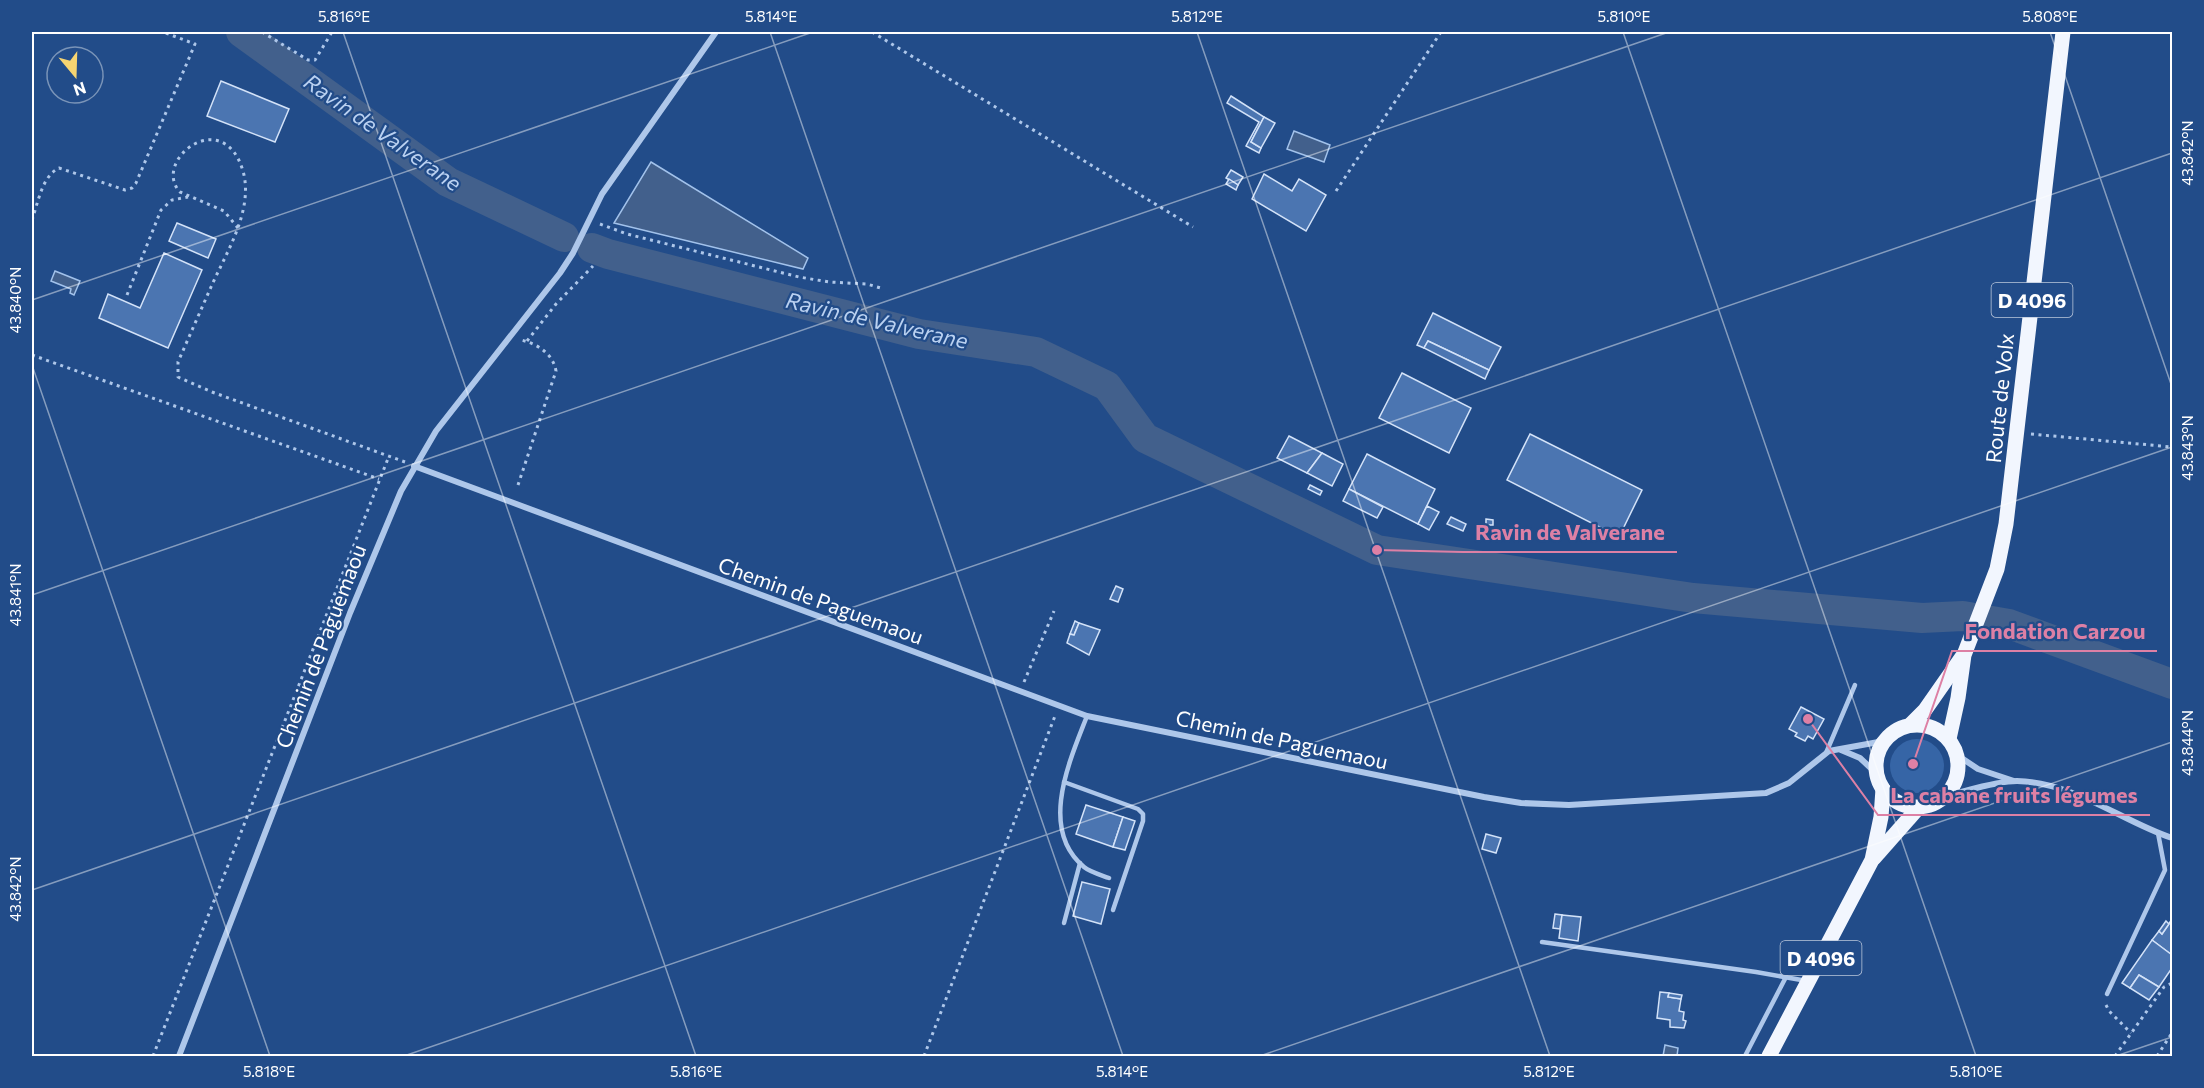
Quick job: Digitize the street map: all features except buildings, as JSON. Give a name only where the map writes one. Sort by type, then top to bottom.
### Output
[{"type":"main road","name":"Route de Volx","points":[[1949,739],[1964,655],[1997,569],[2006,524],[2063,32]]},
{"type":"main road","name":"Route de Volx","points":[[1910,725],[1925,710],[1964,655]]},
{"type":"main road","points":[[1910,725],[1924,725],[1938,730],[1949,739],[1957,755],[1959,766],[1957,777],[1945,796],[1933,804],[1919,807],[1905,806],[1892,799],[1883,789],[1876,773],[1876,757],[1884,741],[1895,731],[1910,725]]},
{"type":"main road","name":"D 4096","points":[[1872,860],[1881,817],[1883,789]]},
{"type":"main road","name":"D 4096","points":[[1769,1056],[1872,860],[1919,807]]},
{"type":"street","points":[[414,466],[436,431],[560,273],[573,253],[590,214],[602,194],[716,32]]},
{"type":"street","name":"Chemin de Paguemaou","points":[[179,1056],[350,613],[400,491],[414,466],[1087,716],[1465,794],[1521,803],[1598,804],[1766,793],[1789,783],[1826,753],[1884,741]]},
{"type":"street","points":[[1838,749],[1860,758],[1876,773]]},
{"type":"street","points":[[1957,755],[1978,769],[2015,781],[2056,787],[2172,838]]},
{"type":"street","points":[[1945,796],[2015,781]]},
{"type":"lane","points":[[1826,753],[1855,685]]},
{"type":"lane","points":[[1087,716],[1064,776],[1060,814],[1068,849],[1086,868],[1109,878]]},
{"type":"lane","points":[[1064,782],[1138,809],[1143,814],[1143,821],[1113,910]]},
{"type":"lane","points":[[2107,994],[2165,870],[2158,833]]},
{"type":"lane","points":[[1064,923],[1080,863]]},
{"type":"lane","points":[[2165,870],[2172,869]]},
{"type":"lane","points":[[1542,942],[1639,954],[1809,982]]},
{"type":"lane","points":[[1745,1056],[1786,977]]},
{"type":"path","points":[[32,220],[47,178],[59,168],[125,190],[132,188],[136,183],[195,44],[163,32]]},
{"type":"path","points":[[262,32],[308,60],[315,60],[332,32]]},
{"type":"path","points":[[872,32],[1193,227]]},
{"type":"path","points":[[1336,190],[1441,32]]},
{"type":"path","points":[[238,228],[224,211],[180,192],[174,183],[177,164],[183,152],[195,142],[205,139],[216,140],[226,146],[237,159],[245,184],[244,203],[238,228],[178,362],[178,377],[212,392],[414,466]]},
{"type":"path","points":[[127,295],[161,210],[172,200],[190,197]]},
{"type":"path","points":[[590,214],[604,226],[638,237],[799,278],[867,284],[884,289]]},
{"type":"path","points":[[526,341],[555,304],[593,267]]},
{"type":"path","points":[[508,339],[526,341],[543,350],[551,358],[556,371],[518,485]]},
{"type":"path","points":[[32,355],[379,479]]},
{"type":"path","points":[[2016,432],[2172,447]]},
{"type":"path","points":[[153,1056],[389,456]]},
{"type":"path","points":[[1020,692],[1054,611]]},
{"type":"path","points":[[924,1056],[1058,705]]},
{"type":"path","points":[[2115,1056],[2164,987],[2172,983]]},
{"type":"path","points":[[2107,994],[2105,1000],[2109,1011],[2132,1034]]},
{"type":"path","points":[[2157,1056],[2172,1033]]},
{"type":"shaded area","points":[[1294,131],[1330,145],[1324,162],[1287,149]]},
{"type":"shaded area","points":[[651,162],[808,258],[803,269],[614,223]]},
{"type":"shaded area","points":[[55,271],[80,281],[74,295],[70,293],[71,289],[51,281]]},
{"type":"shaded area","points":[[1917,739],[1927,741],[1936,747],[1942,756],[1944,766],[1942,776],[1936,785],[1927,791],[1917,793],[1907,791],[1898,785],[1892,776],[1890,766],[1892,756],[1898,747],[1907,741]]},
{"type":"shaded area","points":[[1665,1045],[1678,1048],[1677,1056],[1663,1056]]},
{"type":"waterway","name":"Ravin de Valverane","points":[[241,32],[448,182],[564,237]]},
{"type":"waterway","name":"Ravin de Valverane","points":[[592,248],[919,334],[1036,352],[1107,386],[1145,438],[1377,550],[1693,598],[1922,618],[1963,616],[2009,624],[2172,684]]},
{"type":"place","name":"Ravin de Valverane","points":[[1377,550]]},
{"type":"place","name":"La cabane fruits légumes","points":[[1808,719]]},
{"type":"place","name":"Fondation Carzou","points":[[1913,764]]}]
